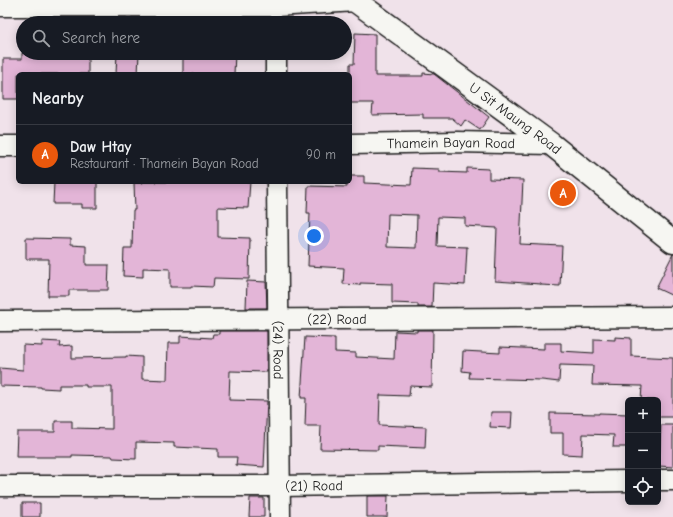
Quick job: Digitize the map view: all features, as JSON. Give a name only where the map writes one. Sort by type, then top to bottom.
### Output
[{"type":"main road","name":"U Sit Maung Road","points":[[355,1],[551,144],[673,242]]},
{"type":"street","points":[[0,6],[276,10],[355,1]]},
{"type":"street","points":[[276,60],[276,72]]},
{"type":"street","name":"Thamein Bayan Road","points":[[352,144],[457,142],[551,144]]},
{"type":"street","points":[[0,146],[16,146]]},
{"type":"street","name":"(24) Road","points":[[277,184],[280,517]]},
{"type":"street","name":"(22) Road","points":[[0,321],[673,317]]},
{"type":"street","points":[[661,480],[673,480]]},
{"type":"street","name":"(21) Road","points":[[0,486],[280,486],[625,481]]},
{"type":"building","points":[[355,33],[375,34],[375,76],[423,76],[423,73],[434,74],[489,117],[480,130],[465,120],[461,126],[452,118],[423,118],[423,114],[372,115],[373,103],[352,103],[352,72],[350,72],[350,64],[354,64]]},
{"type":"building","points":[[3,59],[88,60],[88,72],[16,72],[16,99],[3,99]]},
{"type":"building","points":[[117,60],[139,60],[138,72],[116,72]]},
{"type":"building","points":[[183,60],[235,60],[234,72],[183,72]]},
{"type":"building","points":[[412,168],[439,169],[439,172],[467,173],[467,168],[489,169],[489,179],[523,180],[520,244],[562,246],[560,286],[495,281],[497,228],[465,226],[465,218],[438,217],[437,246],[467,247],[465,285],[433,283],[432,307],[418,307],[418,304],[392,303],[392,284],[343,284],[344,268],[308,266],[310,213],[307,213],[308,186],[347,187],[347,184],[352,184],[352,176],[364,176],[364,183],[411,185]],"holes":[[[388,214],[417,215],[416,248],[387,247]]]},
{"type":"building","points":[[54,184],[97,184],[97,208],[82,208],[82,204],[53,204]]},
{"type":"building","points":[[134,184],[250,184],[248,208],[218,207],[218,237],[250,238],[249,279],[214,278],[213,287],[170,287],[170,269],[143,268],[143,277],[123,276],[124,248],[132,248],[133,210],[135,210]]},
{"type":"building","points":[[26,238],[70,239],[70,245],[86,246],[86,265],[109,265],[108,290],[69,290],[69,296],[48,296],[49,259],[26,259]]},
{"type":"building","points":[[673,254],[673,296],[656,288]]},
{"type":"building","points":[[247,281],[266,282],[267,308],[246,308]]},
{"type":"building","points":[[417,330],[433,330],[432,387],[410,386],[409,396],[380,395],[379,425],[426,427],[425,448],[378,446],[378,450],[320,449],[321,426],[305,426],[306,398],[301,398],[305,337],[335,338],[335,352],[356,353],[356,357],[394,359],[395,331],[417,332]]},
{"type":"building","points":[[219,331],[267,331],[267,372],[230,371],[229,400],[267,401],[264,467],[236,465],[237,457],[218,457],[218,449],[174,447],[174,443],[136,442],[136,459],[113,458],[112,456],[72,455],[72,457],[16,457],[17,432],[55,432],[55,421],[72,421],[72,428],[112,429],[112,387],[59,385],[59,389],[0,386],[0,368],[23,370],[23,345],[42,346],[42,341],[60,342],[59,347],[72,346],[72,358],[126,356],[142,357],[142,379],[167,380],[168,343],[180,343],[180,336],[212,338],[213,334],[219,334]]},
{"type":"building","points":[[615,337],[631,338],[631,356],[673,358],[673,417],[661,417],[661,397],[641,397],[642,386],[592,385],[593,366],[560,365],[559,382],[542,380],[469,378],[470,372],[462,371],[463,351],[500,353],[500,347],[544,349],[544,343],[561,343],[561,351],[594,353],[594,339],[615,340]]},
{"type":"building","points":[[491,412],[512,412],[511,428],[490,427]]},
{"type":"building","points":[[550,413],[625,414],[625,447],[613,447],[614,435],[583,434],[582,455],[563,454],[563,433],[550,433]]},
{"type":"building","points":[[661,425],[673,425],[673,467],[661,466]]},
{"type":"building","points":[[367,496],[388,496],[387,517],[367,517]]},
{"type":"building","points":[[250,498],[264,498],[264,517],[249,517]]},
{"type":"building","points":[[22,503],[40,503],[40,517],[22,517]]},
{"type":"place","name":"Daw Htay","points":[[563,193]]}]
